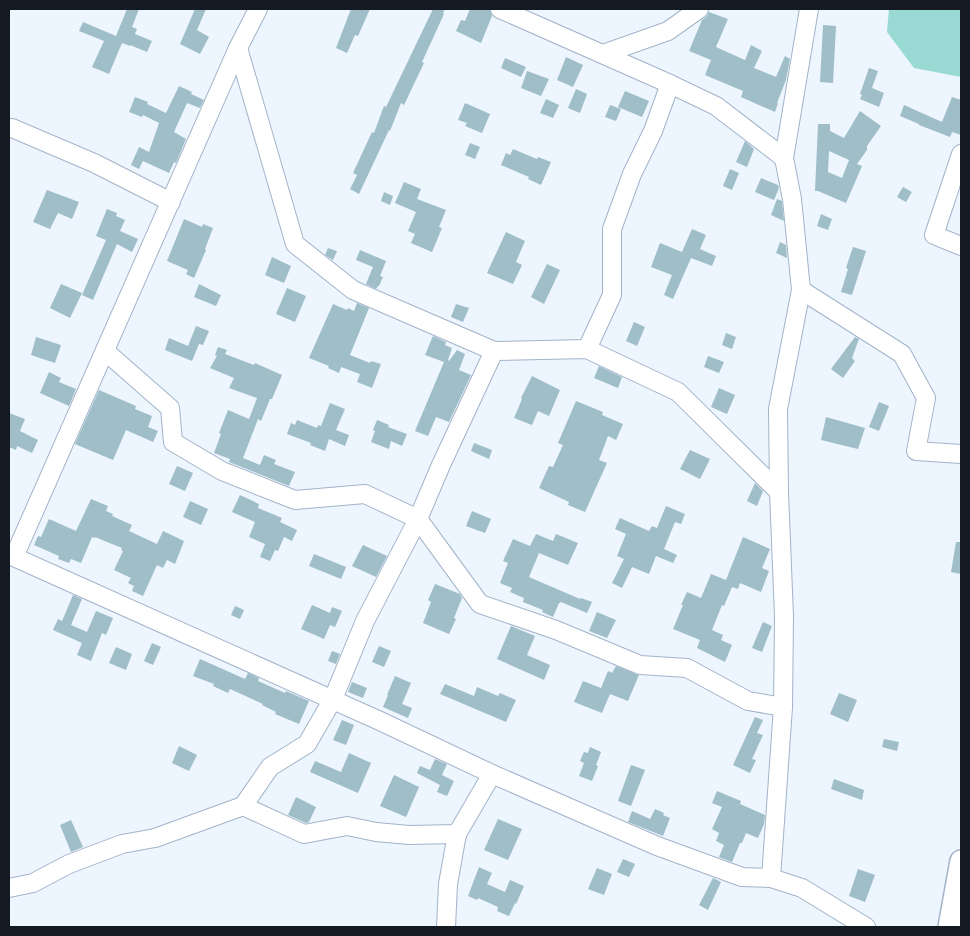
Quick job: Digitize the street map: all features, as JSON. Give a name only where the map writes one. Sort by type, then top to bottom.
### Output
[{"type":"main road","points":[[949,927],[961,868]]},
{"type":"street","points":[[258,9],[238,48],[105,350],[11,556],[333,699],[492,774],[657,846],[742,877],[771,878],[802,888],[866,927]]},
{"type":"street","points":[[500,9],[716,106],[784,158]]},
{"type":"street","points":[[603,54],[668,31],[699,9]]},
{"type":"street","points":[[771,878],[783,707],[784,616],[778,409],[801,290],[792,199],[784,158],[809,9]]},
{"type":"street","points":[[238,48],[295,244],[353,290],[494,351],[587,349],[678,392],[779,492]]},
{"type":"street","points":[[587,349],[612,294],[612,229],[632,174],[652,131],[670,84]]},
{"type":"street","points":[[12,128],[94,164],[171,202]]},
{"type":"street","points":[[961,154],[934,235],[961,246]]},
{"type":"street","points":[[801,290],[902,354],[926,398],[916,451],[961,454]]},
{"type":"street","points":[[105,350],[170,408],[172,442],[222,471],[295,500],[365,494],[418,519],[480,604],[556,630],[640,666],[687,668],[748,701],[783,707]]},
{"type":"street","points":[[9,888],[33,882],[69,864],[122,844],[155,838],[243,806],[270,767],[307,744],[333,699],[365,621],[418,519],[494,351]]},
{"type":"street","points":[[446,927],[448,884],[457,834],[492,774]]},
{"type":"street","points":[[243,806],[304,834],[347,826],[376,832],[457,834]]},
{"type":"shaded area","points":[[889,9],[961,9],[961,77],[914,68],[887,32]]},
{"type":"building","points":[[127,9],[139,9],[132,27],[137,29],[135,34],[152,41],[147,52],[122,43],[109,74],[92,67],[104,41],[79,31],[83,22],[116,36]]},
{"type":"building","points":[[195,9],[206,9],[197,30],[209,37],[200,54],[180,44]]},
{"type":"building","points":[[351,9],[370,9],[358,36],[355,35],[347,53],[336,48]]},
{"type":"building","points":[[433,9],[445,9],[444,14],[422,62],[424,63],[404,105],[401,103],[390,131],[359,194],[350,189],[357,175],[353,173],[372,132],[374,133],[384,106],[386,107]]},
{"type":"building","points":[[470,9],[490,9],[492,16],[481,43],[456,31],[461,20],[465,21]]},
{"type":"building","points":[[709,12],[728,19],[716,47],[745,60],[751,45],[762,51],[754,68],[776,77],[785,56],[790,59],[786,80],[775,112],[741,97],[743,91],[705,75],[711,60],[689,51],[702,20]]},
{"type":"building","points":[[823,25],[836,26],[833,83],[820,82]]},
{"type":"building","points":[[566,57],[583,65],[573,87],[557,80]]},
{"type":"building","points":[[505,58],[526,67],[521,77],[501,68]]},
{"type":"building","points":[[869,68],[878,71],[872,88],[884,93],[879,107],[860,99]]},
{"type":"building","points":[[527,71],[549,79],[541,96],[521,88]]},
{"type":"building","points":[[179,86],[204,100],[200,108],[187,103],[174,132],[186,139],[176,163],[174,162],[169,173],[143,161],[139,169],[131,165],[139,147],[149,152],[159,123],[143,115],[142,117],[129,112],[135,97],[148,102],[147,104],[166,113]]},
{"type":"building","points":[[576,89],[587,94],[580,113],[568,108]]},
{"type":"building","points":[[625,91],[649,101],[642,117],[618,107]]},
{"type":"building","points":[[952,97],[961,100],[961,135],[952,132],[950,137],[900,116],[904,105],[942,122]]},
{"type":"building","points":[[546,99],[559,105],[553,118],[540,113]]},
{"type":"building","points":[[465,103],[490,114],[482,133],[465,126],[467,123],[458,120]]},
{"type":"building","points":[[610,105],[621,109],[616,121],[605,117]]},
{"type":"building","points":[[860,111],[881,126],[857,164],[862,166],[846,203],[815,191],[818,124],[830,124],[830,131],[844,138]],"holes":[[[829,151],[849,160],[842,178],[828,172]]]},
{"type":"building","points":[[745,141],[754,149],[747,167],[736,162]]},
{"type":"building","points":[[470,143],[480,147],[475,159],[465,155]]},
{"type":"building","points":[[513,149],[537,159],[538,157],[551,162],[541,185],[528,179],[529,177],[501,165],[506,153],[510,155]]},
{"type":"building","points":[[730,169],[739,173],[732,190],[723,186]]},
{"type":"building","points":[[761,178],[778,185],[779,188],[774,200],[755,192]]},
{"type":"building","points":[[404,182],[421,189],[417,199],[446,210],[439,227],[442,228],[432,252],[411,243],[415,234],[408,231],[416,212],[395,203]]},
{"type":"building","points":[[903,187],[912,192],[906,202],[897,197]]},
{"type":"building","points":[[47,190],[79,202],[72,219],[58,213],[50,229],[33,222]]},
{"type":"building","points":[[384,192],[393,196],[390,205],[381,201]]},
{"type":"building","points":[[777,199],[782,201],[784,221],[771,215]]},
{"type":"building","points":[[107,209],[117,213],[116,216],[125,220],[120,231],[138,239],[132,252],[117,244],[93,300],[82,295],[106,240],[96,236]]},
{"type":"building","points":[[821,214],[832,219],[828,230],[817,226]]},
{"type":"building","points":[[184,219],[202,227],[203,224],[213,228],[194,278],[186,274],[188,270],[167,261]]},
{"type":"building","points":[[692,229],[706,235],[700,249],[716,256],[712,266],[691,258],[673,299],[664,295],[672,275],[651,267],[660,243],[682,252]]},
{"type":"building","points":[[506,232],[525,241],[516,262],[522,265],[513,284],[487,273]]},
{"type":"building","points":[[780,242],[786,245],[787,258],[776,253]]},
{"type":"building","points":[[853,247],[866,251],[852,295],[841,292]]},
{"type":"building","points":[[328,248],[337,251],[333,260],[325,255]]},
{"type":"building","points":[[360,250],[386,261],[380,276],[383,277],[376,289],[366,284],[373,267],[356,260]]},
{"type":"building","points":[[272,257],[291,266],[284,283],[265,275]]},
{"type":"building","points":[[547,264],[560,270],[544,304],[531,297]]},
{"type":"building","points":[[61,284],[82,293],[70,318],[50,308]]},
{"type":"building","points":[[199,284],[221,295],[216,306],[194,297]]},
{"type":"building","points":[[287,288],[306,296],[295,322],[276,314]]},
{"type":"building","points":[[357,303],[369,308],[350,355],[370,363],[371,361],[381,364],[372,388],[357,382],[360,374],[341,367],[339,373],[328,368],[329,366],[309,358],[333,304],[354,311]]},
{"type":"building","points":[[456,304],[469,308],[463,322],[451,317]]},
{"type":"building","points":[[634,322],[645,327],[637,346],[626,341]]},
{"type":"building","points":[[196,326],[209,331],[203,345],[199,344],[192,361],[165,350],[169,338],[188,346]]},
{"type":"building","points":[[726,333],[736,337],[732,349],[722,345]]},
{"type":"building","points":[[433,336],[446,342],[445,345],[452,348],[449,361],[457,350],[465,354],[459,370],[471,375],[449,422],[436,417],[428,436],[415,431],[444,362],[425,355]]},
{"type":"building","points":[[36,337],[61,345],[55,363],[31,355]]},
{"type":"building","points":[[855,337],[859,339],[852,358],[855,361],[843,378],[831,369]]},
{"type":"building","points":[[218,347],[227,350],[225,354],[254,365],[255,363],[282,375],[261,421],[258,419],[243,458],[260,465],[264,455],[276,460],[274,464],[295,472],[289,486],[229,462],[230,459],[214,453],[228,410],[249,419],[257,398],[229,388],[234,378],[210,368],[217,356],[215,355]]},
{"type":"building","points":[[708,356],[724,362],[719,373],[704,367]]},
{"type":"building","points":[[599,366],[622,377],[618,388],[594,378]]},
{"type":"building","points":[[49,372],[61,378],[59,382],[76,389],[69,406],[40,393]]},
{"type":"building","points":[[532,376],[560,390],[549,416],[538,411],[532,425],[514,418]]},
{"type":"building","points":[[719,388],[735,395],[727,414],[711,407]]},
{"type":"building","points":[[99,390],[136,406],[135,409],[152,416],[148,427],[158,431],[153,442],[126,430],[113,460],[75,444]]},
{"type":"building","points":[[576,401],[603,412],[602,415],[623,424],[616,440],[608,436],[599,460],[607,463],[585,512],[568,505],[569,502],[539,488],[549,466],[553,467],[563,445],[558,443]]},
{"type":"building","points":[[879,402],[889,406],[879,431],[869,427]]},
{"type":"building","points":[[330,403],[345,409],[336,430],[349,435],[345,446],[329,439],[325,451],[310,445],[311,443],[287,434],[291,423],[295,425],[297,420],[317,428],[318,425],[321,426]]},
{"type":"building","points":[[9,413],[25,419],[20,431],[38,440],[32,453],[17,446],[16,450],[9,447]]},
{"type":"building","points":[[826,417],[865,428],[858,449],[821,440]]},
{"type":"building","points":[[377,420],[389,425],[388,427],[407,434],[402,446],[391,441],[389,449],[371,442]]},
{"type":"building","points":[[474,443],[492,450],[489,459],[471,451]]},
{"type":"building","points":[[690,450],[710,459],[700,479],[680,469]]},
{"type":"building","points":[[177,466],[193,473],[185,491],[169,484]]},
{"type":"building","points":[[755,483],[763,491],[757,506],[747,501]]},
{"type":"building","points":[[240,495],[259,504],[258,508],[282,518],[280,522],[297,530],[292,541],[284,537],[278,551],[275,550],[270,561],[260,557],[265,544],[249,537],[255,522],[232,512]]},
{"type":"building","points":[[91,499],[108,506],[106,511],[113,514],[112,516],[132,525],[129,531],[157,544],[163,531],[184,541],[175,564],[167,560],[163,568],[157,565],[143,596],[132,591],[134,586],[128,583],[131,578],[114,570],[123,551],[121,550],[122,548],[92,537],[81,563],[71,559],[69,563],[58,559],[59,556],[34,545],[38,536],[41,537],[49,519],[76,531]]},
{"type":"building","points":[[190,501],[208,509],[201,525],[183,517]]},
{"type":"building","points":[[666,506],[685,514],[681,524],[675,522],[664,549],[677,555],[673,563],[656,556],[649,574],[632,567],[622,588],[612,583],[624,559],[617,556],[626,534],[615,529],[620,518],[649,531],[652,526],[657,528]]},
{"type":"building","points":[[472,511],[491,519],[485,533],[466,526]]},
{"type":"building","points":[[536,534],[553,541],[556,534],[578,543],[568,565],[539,553],[529,577],[580,599],[592,602],[587,613],[561,602],[553,617],[542,612],[543,610],[523,602],[524,598],[510,592],[512,588],[500,583],[508,563],[503,561],[513,539],[530,546]]},
{"type":"building","points":[[743,537],[770,549],[762,568],[769,571],[761,592],[740,583],[738,589],[732,587],[724,606],[722,605],[712,630],[723,635],[721,640],[732,645],[725,662],[697,648],[700,640],[673,629],[687,592],[701,598],[711,574],[726,580]]},
{"type":"building","points":[[956,542],[961,542],[961,574],[951,572]]},
{"type":"building","points":[[363,545],[387,556],[376,577],[352,566]]},
{"type":"building","points":[[314,554],[346,567],[341,579],[309,566]]},
{"type":"building","points":[[435,584],[460,594],[462,598],[449,634],[423,623],[431,602],[428,600]]},
{"type":"building","points":[[73,595],[82,599],[71,625],[87,632],[96,611],[113,618],[106,635],[102,633],[91,661],[77,655],[82,643],[53,630],[58,619],[62,621]]},
{"type":"building","points":[[312,605],[330,613],[332,607],[342,611],[335,627],[330,625],[324,639],[301,629]]},
{"type":"building","points":[[235,606],[244,610],[240,619],[231,615]]},
{"type":"building","points":[[597,612],[616,620],[607,638],[589,631]]},
{"type":"building","points":[[763,622],[772,626],[762,652],[752,648]]},
{"type":"building","points":[[511,626],[535,636],[527,655],[550,665],[544,680],[497,659]]},
{"type":"building","points":[[152,643],[161,647],[153,665],[144,661]]},
{"type":"building","points":[[379,646],[391,651],[384,667],[372,662]]},
{"type":"building","points":[[116,647],[132,654],[126,670],[109,663]]},
{"type":"building","points":[[332,651],[340,654],[336,664],[328,661]]},
{"type":"building","points":[[200,659],[245,679],[248,673],[259,678],[258,681],[309,701],[299,724],[275,714],[276,712],[263,704],[230,689],[228,693],[213,686],[214,684],[193,676]]},
{"type":"building","points":[[616,666],[639,675],[628,701],[610,694],[602,713],[574,702],[583,681],[601,688],[608,671],[612,673]]},
{"type":"building","points":[[395,676],[411,683],[402,704],[412,708],[408,718],[383,707]]},
{"type":"building","points":[[352,682],[367,688],[363,698],[348,692]]},
{"type":"building","points":[[445,684],[474,696],[477,687],[498,696],[500,693],[516,700],[506,722],[440,694]]},
{"type":"building","points":[[839,693],[857,700],[848,722],[830,714]]},
{"type":"building","points":[[755,717],[763,720],[757,733],[763,735],[752,759],[756,760],[750,773],[733,765]]},
{"type":"building","points":[[342,720],[354,725],[346,745],[333,740]]},
{"type":"building","points":[[884,739],[899,742],[897,751],[882,747]]},
{"type":"building","points":[[179,746],[197,755],[189,771],[172,763]]},
{"type":"building","points":[[590,747],[601,752],[592,781],[579,776],[584,763],[580,761],[584,752],[588,753]]},
{"type":"building","points":[[349,753],[371,763],[358,793],[310,772],[315,761],[341,772]]},
{"type":"building","points":[[435,759],[447,764],[442,775],[454,781],[447,796],[437,792],[440,785],[417,773],[420,766],[430,770]]},
{"type":"building","points":[[631,765],[645,770],[631,806],[618,801]]},
{"type":"building","points":[[394,775],[419,787],[406,817],[380,806]]},
{"type":"building","points":[[834,779],[864,790],[862,800],[831,789]]},
{"type":"building","points":[[717,791],[741,801],[740,804],[765,815],[764,824],[758,838],[746,833],[732,862],[719,857],[724,845],[716,841],[719,833],[712,829],[722,807],[712,803]]},
{"type":"building","points":[[296,797],[316,807],[309,822],[306,823],[288,815]]},
{"type":"building","points":[[655,809],[670,818],[663,836],[628,822],[632,811],[650,819]]},
{"type":"building","points":[[498,819],[522,829],[508,860],[484,850]]},
{"type":"building","points":[[71,820],[83,847],[71,852],[60,825]]},
{"type":"building","points":[[623,859],[635,864],[629,877],[617,872]]},
{"type":"building","points":[[479,867],[492,873],[487,884],[505,892],[510,880],[524,886],[509,916],[497,911],[498,907],[478,898],[477,900],[468,896]]},
{"type":"building","points":[[597,868],[612,874],[604,895],[588,889]]},
{"type":"building","points":[[858,869],[875,875],[865,902],[849,896]]},
{"type":"building","points":[[713,878],[721,882],[708,910],[699,905]]}]
